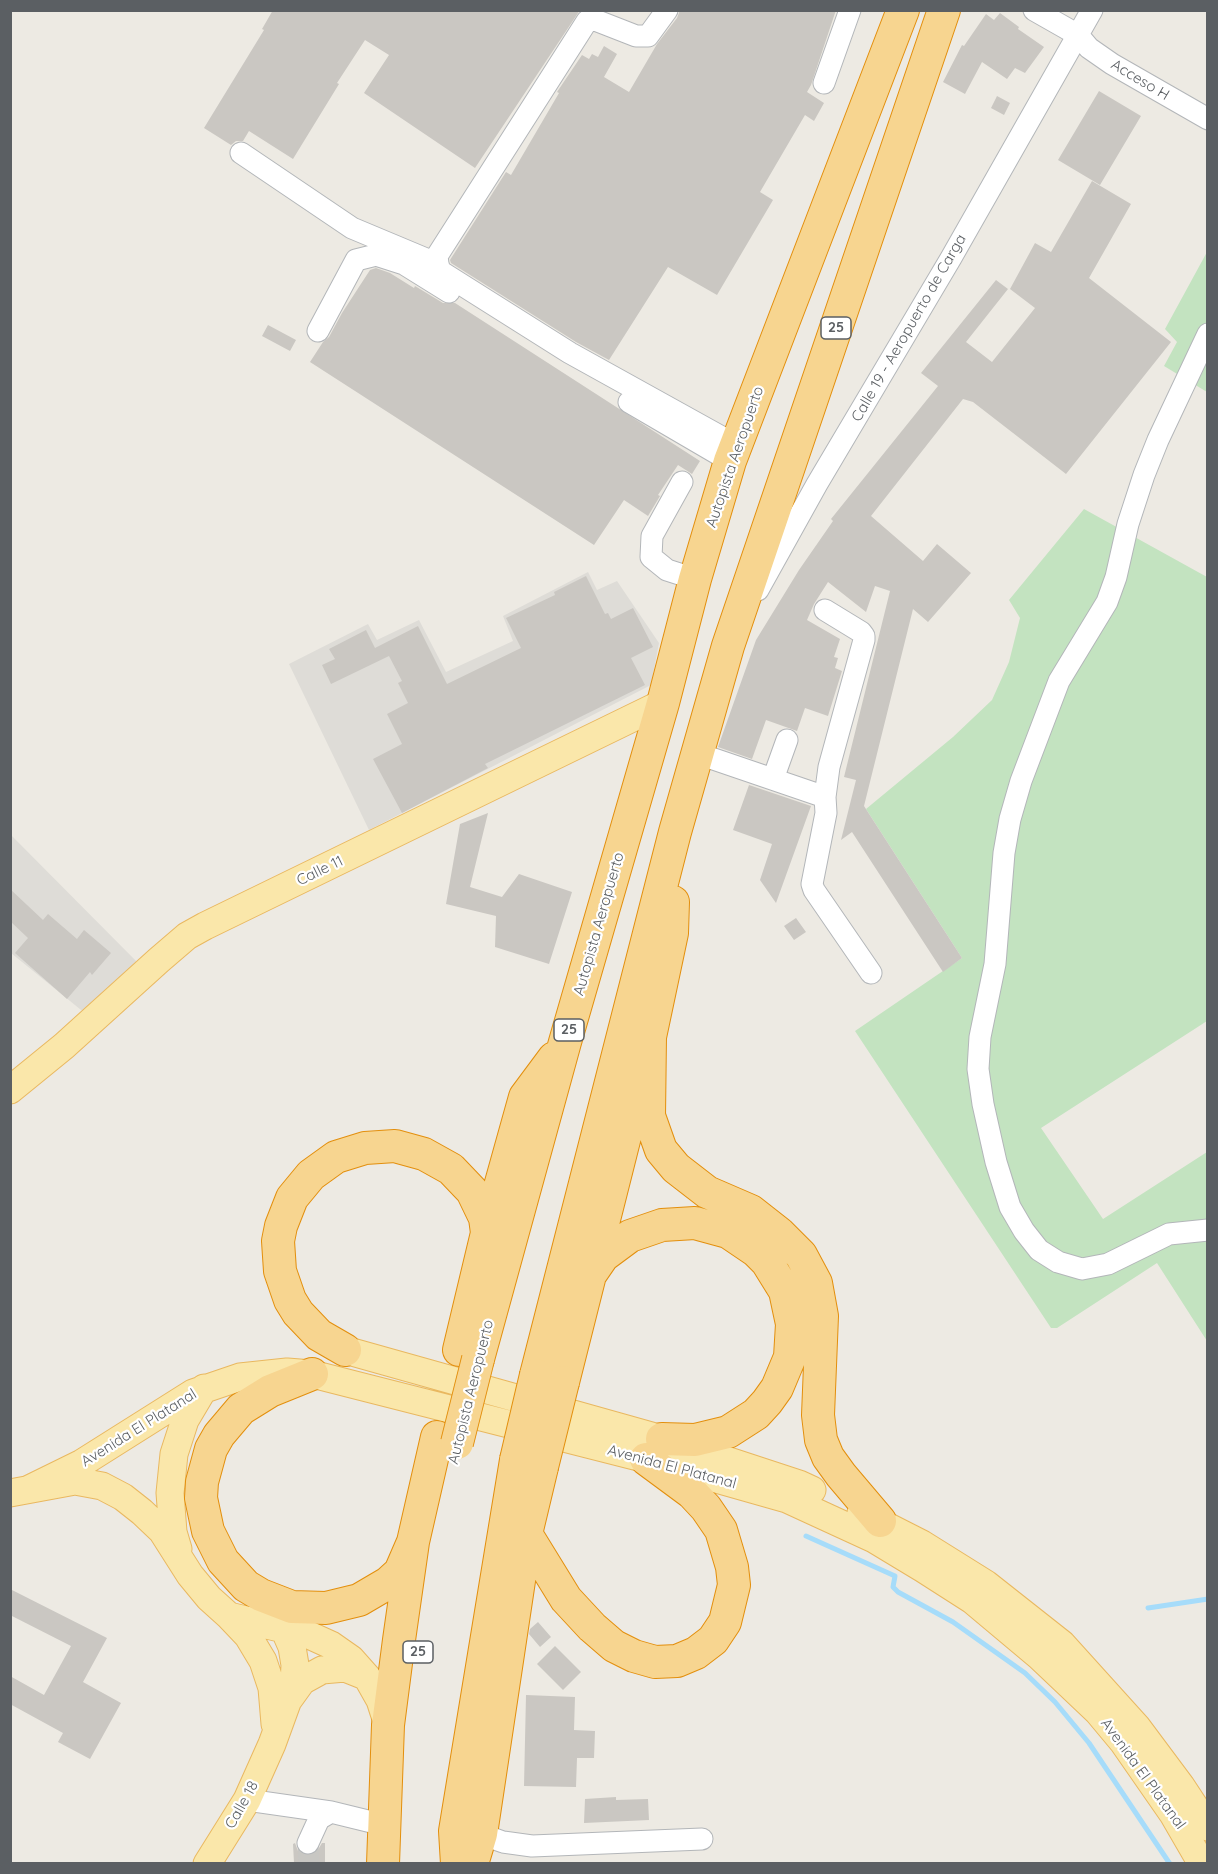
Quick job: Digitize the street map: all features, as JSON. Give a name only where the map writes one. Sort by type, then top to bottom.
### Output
[{"type":"highway","name":"Autopista Aeropuerto","points":[[405,1863],[406,1781],[419,1645],[447,1440],[468,1356],[565,1042],[663,702],[695,579],[733,453],[903,10]]},
{"type":"highway","name":"25","points":[[457,1863],[455,1831],[529,1463],[675,832],[728,646],[944,10]]},
{"type":"highway","points":[[587,1284],[650,1037],[672,933],[675,832]]},
{"type":"highway","points":[[650,1037],[649,1116],[661,1150],[676,1168],[707,1192],[751,1212],[779,1233],[801,1255],[816,1283],[822,1316],[818,1415],[821,1440],[828,1457],[841,1475],[880,1521]]},
{"type":"highway","points":[[468,1356],[487,1233],[525,1097],[565,1042]]},
{"type":"highway","points":[[345,1350],[319,1335],[303,1319],[290,1300],[280,1271],[278,1241],[283,1219],[292,1198],[311,1175],[336,1157],[365,1148],[395,1146],[417,1152],[438,1161],[462,1179],[479,1204],[485,1218],[487,1233]]},
{"type":"highway","points":[[526,1534],[566,1599],[592,1627],[614,1646],[634,1656],[655,1662],[676,1661],[696,1653],[713,1640],[725,1622],[734,1585],[730,1558],[721,1530],[706,1508],[654,1449],[720,1434],[742,1424],[767,1402],[777,1388],[790,1357],[792,1324],[785,1291],[767,1263],[742,1240],[712,1227],[678,1223],[646,1229],[616,1245],[593,1269],[549,1379]]},
{"type":"highway","points":[[312,1374],[255,1399],[241,1409],[219,1434],[211,1449],[202,1482],[203,1515],[214,1547],[234,1574],[261,1595],[292,1606],[326,1608],[359,1600],[388,1583],[400,1572],[413,1542],[447,1440]]},
{"type":"highway","points":[[472,1863],[481,1834],[526,1534],[529,1463]]},
{"type":"highway","points":[[384,1863],[388,1725],[413,1542]]},
{"type":"main road","name":"Calle 11","points":[[10,1090],[64,1046],[187,936],[663,702]]},
{"type":"main road","name":"Avenida El Platanal","points":[[345,1350],[654,1449],[787,1499],[874,1539],[972,1600],[1040,1657],[1098,1712],[1173,1814],[1203,1863]]},
{"type":"main road","name":"Avenida El Platanal","points":[[20,1491],[82,1463],[193,1393],[240,1377],[268,1373],[312,1374],[654,1449],[799,1484],[880,1521],[922,1544],[986,1584],[1062,1644],[1137,1727],[1174,1776],[1208,1827]]},
{"type":"main road","points":[[182,1561],[172,1523],[171,1473],[182,1428],[189,1412],[205,1388]]},
{"type":"main road","name":"Avenida El Platanal","points":[[20,1491],[75,1481],[102,1486],[123,1497],[162,1531],[190,1575],[209,1598],[229,1616],[309,1635],[331,1645],[351,1659],[367,1677],[380,1700],[388,1725]]},
{"type":"main road","name":"Calle 18","points":[[229,1616],[248,1636],[263,1660],[272,1688],[276,1716],[272,1744]]},
{"type":"main road","name":"Calle 18","points":[[207,1863],[247,1800],[272,1744],[294,1683],[295,1665],[292,1647],[285,1631]]},
{"type":"main road","points":[[288,1700],[302,1681],[322,1670],[345,1668],[367,1677]]},
{"type":"street","points":[[667,10],[648,36],[636,36],[596,20],[587,21],[437,256],[438,264],[440,271],[733,453]]},
{"type":"street","points":[[824,82],[850,10]]},
{"type":"street","name":"Acceso H","points":[[1034,10],[1078,35],[1089,48],[1112,64],[1208,119]]},
{"type":"street","name":"Calle 19 - Aeropuerto de Carga","points":[[728,646],[817,484],[951,258],[1092,10]]},
{"type":"street","points":[[241,153],[352,228],[438,264]]},
{"type":"street","points":[[318,331],[356,260],[376,255],[404,264],[575,370],[733,453]]},
{"type":"street","points":[[1208,334],[1147,467],[1128,524],[1116,578],[1107,602],[1059,681],[1021,781],[1010,819],[1004,853],[995,964],[980,1037],[978,1069],[996,1162],[1010,1207],[1024,1231],[1039,1250],[1058,1262],[1082,1269],[1108,1264],[1169,1234],[1208,1230]]},
{"type":"street","points":[[682,482],[652,536],[651,557],[667,570],[695,579]]},
{"type":"street","points":[[825,610],[864,636],[829,767],[825,797],[826,813],[812,884],[871,973]]},
{"type":"street","points":[[773,779],[787,740]]},
{"type":"street","points":[[699,754],[825,797]]},
{"type":"street","points":[[247,1800],[331,1812],[384,1825]]},
{"type":"street","points":[[308,1843],[319,1819],[331,1812]]},
{"type":"street","points":[[481,1834],[503,1842],[532,1846],[564,1855],[702,1839]]},
{"type":"shaded area","points":[[588,572],[597,590],[617,581],[659,643],[651,685],[369,830],[289,664],[368,624],[377,640],[419,620],[446,672],[513,641],[503,616]]},
{"type":"shaded area","points":[[10,834],[140,965],[86,1014],[11,953]]},
{"type":"green space","points":[[1207,252],[1207,392],[1164,366],[1177,342],[1165,329]]},
{"type":"green space","points":[[1084,509],[1207,577],[1207,1021],[1041,1128],[1103,1219],[1207,1152],[1207,1341],[1157,1263],[1057,1328],[1051,1328],[855,1031],[962,958],[866,809],[953,737],[992,700],[1009,662],[1020,618],[1009,600]]},
{"type":"building","points":[[273,10],[580,10],[475,168],[364,93],[389,55],[365,40],[293,159],[249,131],[243,141],[236,141],[231,145],[204,128],[264,30],[262,29]]},
{"type":"building","points":[[680,10],[836,10],[807,92],[824,103],[814,121],[805,115],[760,192],[773,200],[717,295],[668,267],[609,360],[576,342],[451,263],[450,260],[506,172],[511,175],[559,93],[557,92],[582,55],[589,59],[592,54],[598,57],[604,46],[617,54],[604,77],[629,92]]},
{"type":"building","points":[[1000,13],[1044,47],[1025,73],[1015,68],[1007,79],[982,62],[965,94],[943,82],[962,45],[964,46],[986,14],[994,20]]},
{"type":"building","points":[[1099,91],[1141,116],[1100,185],[1058,160]]},
{"type":"building","points":[[997,96],[1010,103],[1004,115],[991,108]]},
{"type":"building","points":[[1092,181],[1131,204],[1089,278],[1171,342],[1066,474],[973,402],[963,399],[871,516],[923,561],[937,544],[971,573],[928,622],[913,609],[864,806],[962,958],[943,972],[852,832],[841,840],[856,780],[844,777],[890,591],[875,586],[866,612],[828,582],[814,604],[807,620],[840,639],[834,657],[838,658],[835,668],[842,671],[828,716],[805,708],[797,731],[766,720],[752,759],[718,747],[756,640],[799,570],[833,521],[831,519],[938,386],[921,373],[996,280],[1008,289],[966,342],[992,362],[1035,308],[1010,289],[1035,243],[1051,252]]},
{"type":"building","points":[[376,268],[390,273],[414,288],[415,286],[443,303],[455,303],[700,461],[692,474],[678,465],[658,495],[660,496],[648,516],[624,500],[594,545],[310,362],[329,337],[370,270]]},
{"type":"building","points":[[268,325],[296,340],[290,351],[262,336]]},
{"type":"building","points":[[586,576],[605,614],[608,613],[611,619],[633,608],[653,647],[631,658],[645,685],[485,764],[488,768],[402,813],[373,759],[402,744],[387,714],[408,703],[398,683],[402,681],[389,656],[331,684],[322,665],[335,659],[329,649],[366,630],[375,648],[418,626],[447,684],[521,648],[506,618],[555,595],[554,592]]},
{"type":"building","points":[[749,785],[811,806],[776,903],[760,880],[772,844],[733,830]]},
{"type":"building","points":[[488,813],[470,887],[502,897],[519,874],[572,892],[549,964],[495,947],[496,916],[446,904],[460,824]]},
{"type":"building","points":[[10,889],[43,920],[48,914],[77,939],[84,930],[111,953],[92,975],[90,972],[67,999],[15,953],[28,938],[10,921]]},
{"type":"building","points":[[796,918],[806,932],[794,940],[784,926]]},
{"type":"building","points":[[10,1589],[107,1638],[83,1682],[121,1703],[90,1759],[58,1742],[63,1733],[10,1704],[10,1676],[44,1695],[71,1646],[10,1615]]},
{"type":"building","points":[[538,1622],[551,1637],[540,1647],[529,1634],[530,1629]]},
{"type":"building","points":[[555,1646],[581,1672],[563,1690],[537,1664]]},
{"type":"building","points":[[526,1695],[575,1697],[574,1730],[595,1731],[594,1758],[577,1758],[576,1787],[524,1786]]},
{"type":"building","points":[[616,1797],[616,1800],[648,1799],[649,1820],[584,1823],[585,1799]]},
{"type":"building","points":[[295,1843],[298,1851],[309,1856],[316,1853],[322,1843],[325,1843],[325,1863],[294,1863],[293,1844]]},
{"type":"waterway","points":[[806,1536],[895,1576],[893,1587],[898,1592],[953,1622],[1025,1673],[1055,1702],[1089,1743],[1170,1864]]},
{"type":"waterway","points":[[1148,1608],[1208,1599]]},
{"type":"tunnel","points":[[308,1843],[309,1864]]}]
